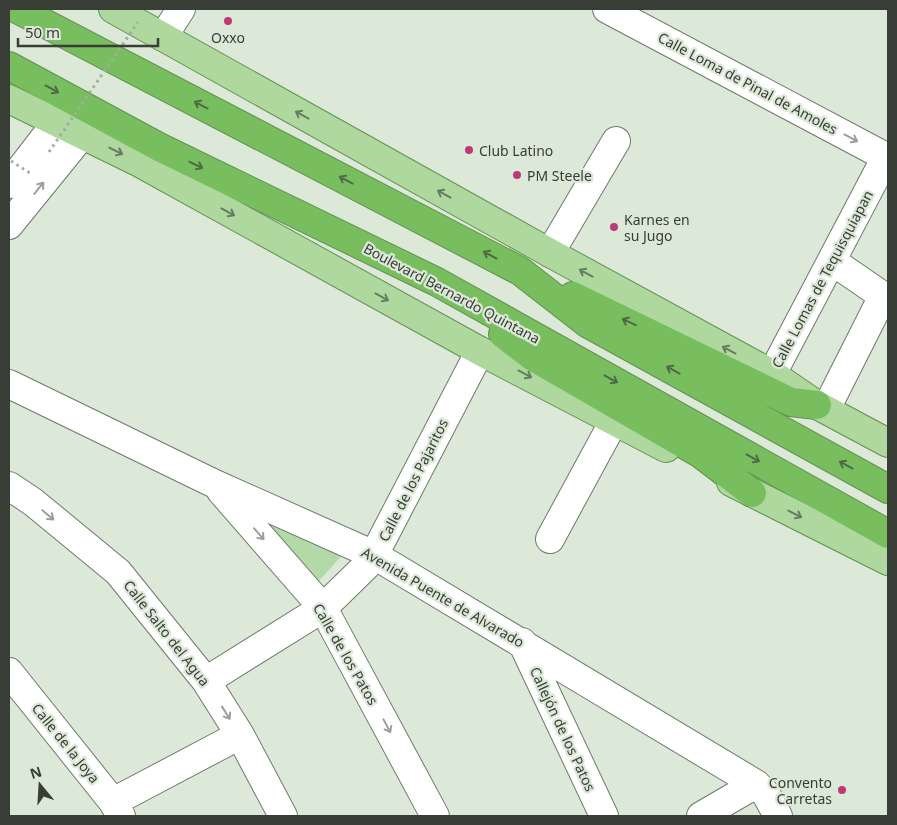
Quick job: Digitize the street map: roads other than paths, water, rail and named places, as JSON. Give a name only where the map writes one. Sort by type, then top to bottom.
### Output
[{"type":"highway","points":[[17,9],[520,270],[791,402],[822,407]]},
{"type":"highway","name":"Boulevard Bernardo Quintana","points":[[9,66],[159,147],[437,282],[888,534]]},
{"type":"highway","points":[[520,270],[587,322],[888,489]]},
{"type":"highway","points":[[437,282],[533,357],[701,454],[752,493]]},
{"type":"main road","points":[[124,13],[163,37],[550,253],[772,374],[822,407],[888,443]]},
{"type":"main road","points":[[9,100],[140,163],[480,351],[752,493],[888,561]]},
{"type":"street","points":[[163,37],[181,9]]},
{"type":"street","name":"Calle Loma de Pinal de Amoles","points":[[607,9],[887,158]]},
{"type":"street","points":[[18,173],[56,123]]},
{"type":"street","points":[[9,225],[82,135]]},
{"type":"street","points":[[550,253],[616,140]]},
{"type":"street","name":"Calle Lomas de Tequisquiapan","points":[[772,374],[887,158]]},
{"type":"street","points":[[822,407],[883,296],[832,261]]},
{"type":"street","name":"Calle de los Pajaritos","points":[[206,681],[323,608],[366,566],[374,555],[480,351]]},
{"type":"street","name":"Avenida Puente de Alvarado","points":[[9,384],[215,484],[374,555],[756,784]]},
{"type":"street","points":[[550,539],[614,421]]},
{"type":"street","name":"Calle de los Patos","points":[[215,484],[323,608],[435,816]]},
{"type":"street","name":"Calle Salto del Agua","points":[[9,486],[32,502],[118,572],[206,681],[240,735],[283,816]]},
{"type":"street","name":"Callejón de los Patos","points":[[522,642],[604,816]]},
{"type":"street","name":"Calle de la Joya","points":[[9,672],[117,809]]},
{"type":"street","points":[[117,809],[240,735]]},
{"type":"street","points":[[701,816],[756,784],[770,801],[778,816]]},
{"type":"place","name":"Oxxo","points":[[228,21]]},
{"type":"place","name":"Club Latino","points":[[469,150]]},
{"type":"place","name":"PM Steele","points":[[517,175]]},
{"type":"place","name":"Karnes en su Jugo","points":[[614,227]]},
{"type":"place","name":"Convento Carretas","points":[[842,790]]}]
